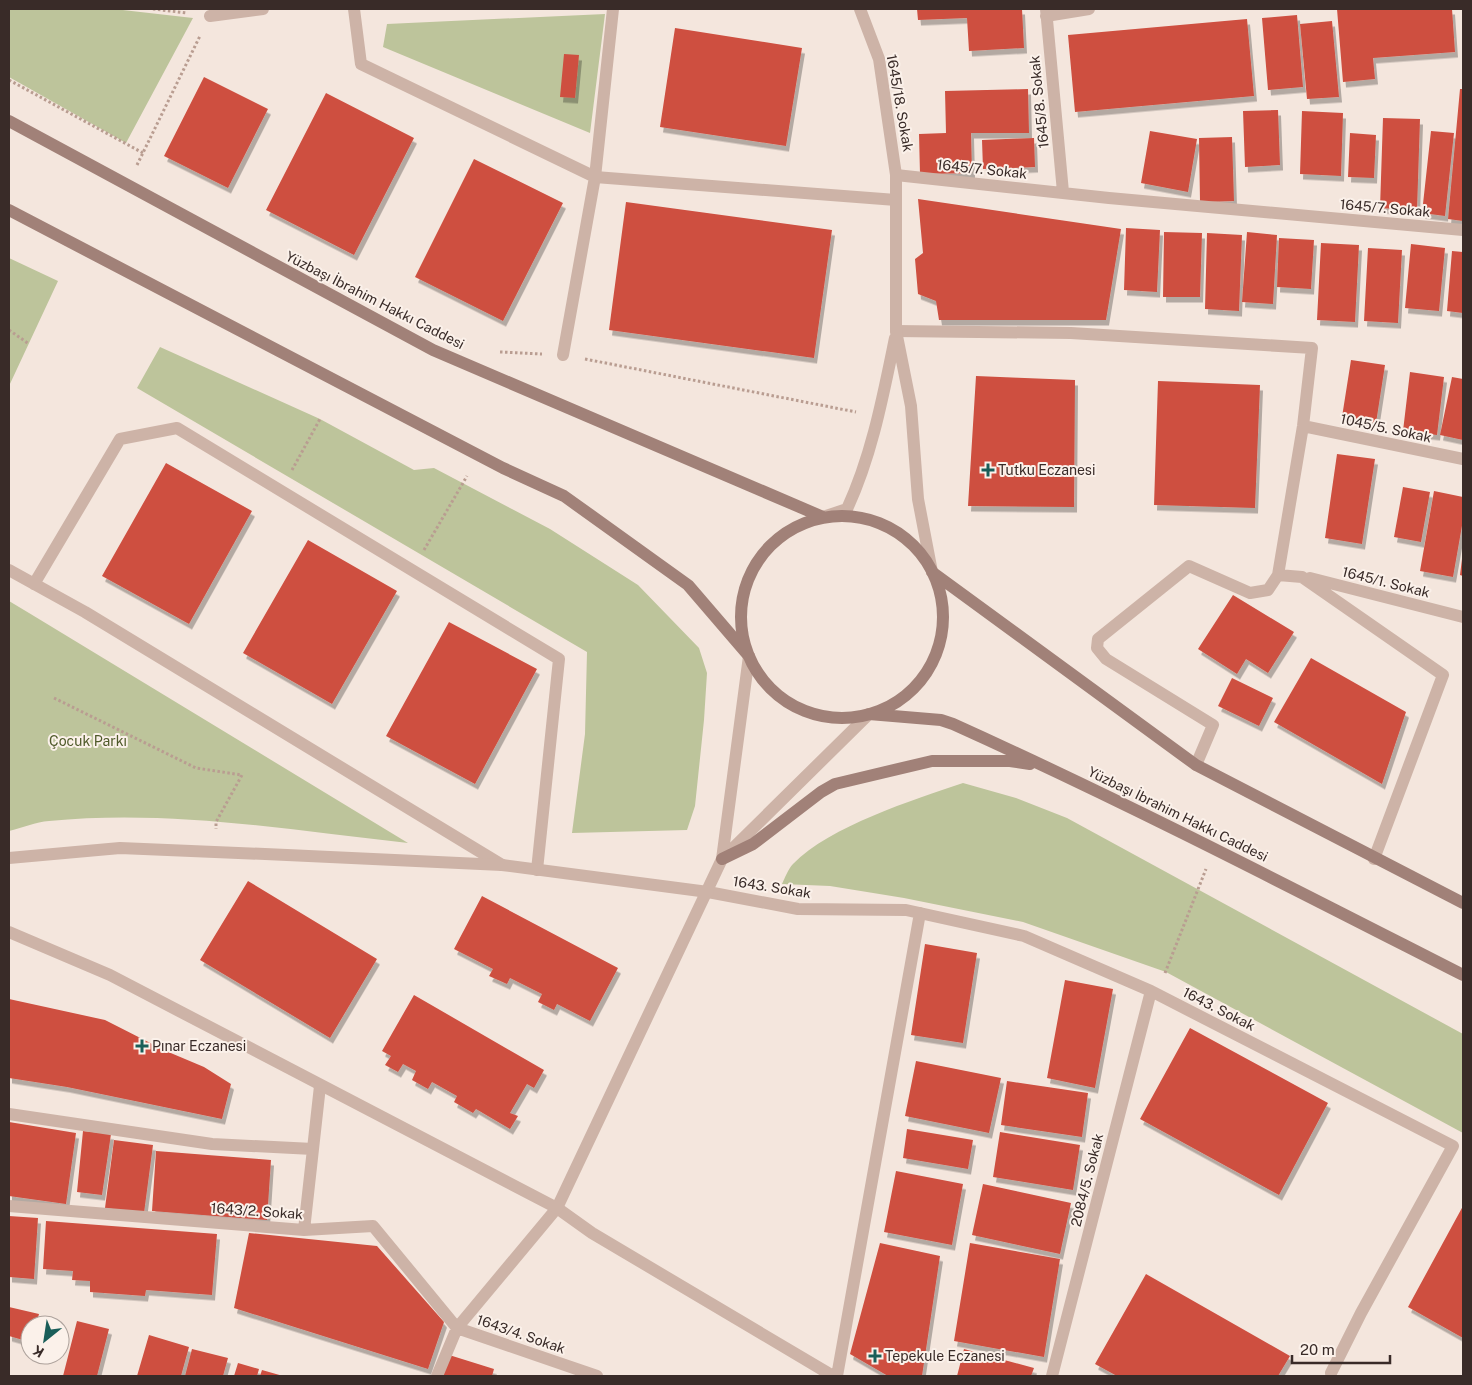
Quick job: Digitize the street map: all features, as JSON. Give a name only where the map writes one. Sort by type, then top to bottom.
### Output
[{"type":"main road","name":"Yüzbaşı İbrahim Hakkı Caddesi","points":[[9,121],[433,350],[823,517]]},
{"type":"main road","points":[[9,210],[479,456],[564,496],[688,585],[749,656],[764,681],[785,700],[812,713],[840,718],[869,714],[896,702],[918,683],[934,658],[942,630],[942,600],[932,572],[913,545],[887,526],[856,516],[823,517],[795,527],[770,545],[752,569],[742,597],[741,628],[749,656]]},
{"type":"main road","points":[[932,572],[1196,765],[1374,859],[1463,903]]},
{"type":"main road","name":"Yüzbaşı İbrahim Hakkı Caddesi","points":[[869,714],[941,720],[1050,768],[1215,848],[1463,975]]},
{"type":"main road","points":[[722,859],[752,844],[828,788],[865,775],[941,761],[1010,761],[1050,768]]},
{"type":"street","points":[[210,16],[263,9]]},
{"type":"street","points":[[354,9],[361,64],[595,177],[896,200]]},
{"type":"street","points":[[563,355],[595,177],[613,9]]},
{"type":"street","name":"1645/18. Sokak","points":[[860,9],[879,59],[896,175]]},
{"type":"street","points":[[1046,12],[1089,9]]},
{"type":"street","name":"1645/8. Sokak","points":[[1046,12],[1063,192]]},
{"type":"street","points":[[823,517],[847,509],[857,487],[879,417],[896,331],[896,175]]},
{"type":"street","name":"1645/7. Sokak","points":[[896,175],[1109,198],[1463,230]]},
{"type":"street","points":[[896,331],[1072,333],[1312,348],[1303,426],[1278,575],[1268,590],[1250,593],[1189,566],[1098,639],[1097,648],[1106,659],[1213,725],[1196,765]]},
{"type":"street","points":[[896,331],[911,406],[918,499],[932,572]]},
{"type":"street","name":"1045/5. Sokak","points":[[1303,426],[1463,459]]},
{"type":"street","points":[[34,584],[120,439],[178,428],[559,659],[537,870]]},
{"type":"street","points":[[9,570],[85,612],[502,865]]},
{"type":"street","name":"1645/1. Sokak","points":[[1278,575],[1302,576],[1463,617]]},
{"type":"street","points":[[1302,576],[1443,675],[1374,859]]},
{"type":"street","points":[[457,1328],[557,1208],[708,892],[722,859],[749,656]]},
{"type":"street","points":[[722,859],[869,714]]},
{"type":"street","name":"1643. Sokak","points":[[9,858],[120,848],[502,865],[708,892],[798,909],[906,910],[1024,936],[1151,991],[1453,1146],[1361,1313],[1332,1375]]},
{"type":"street","points":[[837,1376],[920,913]]},
{"type":"street","points":[[9,932],[110,975],[557,1208],[592,1233],[833,1376]]},
{"type":"street","name":"2084/5. Sokak","points":[[1052,1376],[1151,991]]},
{"type":"street","points":[[304,1230],[320,1086]]},
{"type":"street","points":[[9,1114],[212,1144],[313,1149]]},
{"type":"street","name":"1643/2. Sokak","points":[[9,1206],[304,1230],[373,1226],[457,1328]]},
{"type":"street","name":"1643/4. Sokak","points":[[437,1376],[457,1328],[597,1376]]},
{"type":"path","points":[[153,9],[210,16]]},
{"type":"path","points":[[126,185],[194,49]]},
{"type":"path","points":[[9,80],[143,153]]},
{"type":"path","points":[[9,330],[29,344]]},
{"type":"path","points":[[498,352],[563,355],[879,417]]},
{"type":"path","points":[[281,491],[320,419]]},
{"type":"path","points":[[411,569],[479,456]]},
{"type":"path","points":[[54,698],[196,768],[242,775],[216,822],[219,852]]},
{"type":"path","points":[[1151,991],[1166,972],[1215,848]]},
{"type":"green space","points":[[9,9],[114,9],[193,18],[126,143],[9,77]]},
{"type":"green space","points":[[605,14],[590,133],[383,47],[387,24]]},
{"type":"green space","points":[[9,258],[58,281],[9,386]]},
{"type":"green space","points":[[160,347],[320,419],[414,470],[434,468],[550,529],[638,585],[699,648],[707,673],[695,806],[687,830],[572,833],[585,734],[587,652],[137,388]]},
{"type":"green space","name":"Çocuk Parkı","points":[[9,601],[408,843],[274,827],[184,819],[94,818],[49,821],[9,831]]},
{"type":"green space","points":[[963,783],[1016,798],[1067,818],[1463,1034],[1463,1133],[1166,972],[1023,922],[904,898],[830,886],[782,884],[793,864],[809,850],[828,838],[850,826],[897,806]]},
{"type":"building","points":[[917,9],[1022,9],[1024,48],[969,51],[967,18],[918,20]]},
{"type":"building","points":[[1337,9],[1452,9],[1455,52],[1373,58],[1375,79],[1343,82]]},
{"type":"building","points":[[1297,15],[1303,87],[1268,90],[1262,18]]},
{"type":"building","points":[[1247,19],[1254,96],[1075,112],[1068,35]]},
{"type":"building","points":[[1332,21],[1339,97],[1307,99],[1300,24]]},
{"type":"building","points":[[675,28],[802,48],[786,146],[660,127]]},
{"type":"building","points":[[564,54],[579,55],[575,98],[560,97]]},
{"type":"building","points":[[204,77],[268,109],[228,188],[164,156]]},
{"type":"building","points":[[1028,89],[1029,133],[971,133],[972,173],[920,174],[919,134],[946,133],[945,91]]},
{"type":"building","points":[[1460,89],[1463,89],[1463,221],[1448,219]]},
{"type":"building","points":[[326,93],[414,138],[354,255],[266,210]]},
{"type":"building","points":[[1278,110],[1280,165],[1245,167],[1243,111]]},
{"type":"building","points":[[1302,111],[1343,113],[1341,176],[1300,174]]},
{"type":"building","points":[[1383,118],[1420,119],[1417,210],[1380,208]]},
{"type":"building","points":[[1150,131],[1197,139],[1188,192],[1141,183]]},
{"type":"building","points":[[1431,131],[1454,133],[1445,216],[1422,213]]},
{"type":"building","points":[[1350,133],[1376,135],[1374,178],[1348,177]]},
{"type":"building","points":[[1232,137],[1234,201],[1200,202],[1199,138]]},
{"type":"building","points":[[1034,138],[1035,167],[983,169],[982,140]]},
{"type":"building","points":[[474,159],[563,203],[503,321],[415,277]]},
{"type":"building","points":[[918,199],[1121,229],[1106,320],[939,320],[936,301],[918,294],[915,259],[923,253]]},
{"type":"building","points":[[626,202],[832,230],[814,358],[609,330]]},
{"type":"building","points":[[1126,228],[1160,230],[1157,292],[1124,290]]},
{"type":"building","points":[[1164,232],[1202,233],[1200,297],[1163,297]]},
{"type":"building","points":[[1247,232],[1277,235],[1273,304],[1242,302]]},
{"type":"building","points":[[1207,233],[1242,235],[1239,311],[1205,309]]},
{"type":"building","points":[[1279,238],[1314,240],[1311,289],[1277,287]]},
{"type":"building","points":[[1321,243],[1359,245],[1355,322],[1317,320]]},
{"type":"building","points":[[1411,244],[1445,248],[1439,311],[1405,308]]},
{"type":"building","points":[[1368,248],[1402,250],[1398,323],[1364,321]]},
{"type":"building","points":[[1452,251],[1463,252],[1463,313],[1447,311]]},
{"type":"building","points":[[1351,360],[1385,365],[1376,423],[1342,417]]},
{"type":"building","points":[[1410,372],[1444,377],[1437,435],[1403,431]]},
{"type":"building","points":[[976,376],[1075,380],[1074,507],[968,506]]},
{"type":"building","points":[[1452,377],[1463,379],[1463,440],[1440,435]]},
{"type":"building","points":[[1158,381],[1260,385],[1255,508],[1154,505]]},
{"type":"building","points":[[1337,454],[1375,459],[1362,544],[1325,538]]},
{"type":"building","points":[[166,463],[252,511],[189,624],[102,576]]},
{"type":"building","points":[[1403,487],[1430,492],[1421,542],[1394,537]]},
{"type":"building","points":[[1434,491],[1463,497],[1463,520],[1453,577],[1420,571]]},
{"type":"building","points":[[308,540],[397,591],[332,704],[243,653]]},
{"type":"building","points":[[1463,559],[1463,576],[1460,575]]},
{"type":"building","points":[[1233,595],[1294,632],[1268,673],[1246,659],[1237,674],[1198,649]]},
{"type":"building","points":[[449,622],[537,669],[475,784],[386,736]]},
{"type":"building","points":[[1311,658],[1406,712],[1382,784],[1274,722]]},
{"type":"building","points":[[1232,678],[1273,698],[1259,726],[1218,706]]},
{"type":"building","points":[[248,881],[377,959],[330,1038],[200,960]]},
{"type":"building","points":[[482,896],[618,968],[590,1021],[557,1004],[554,1010],[538,1002],[542,994],[510,978],[507,984],[489,976],[493,969],[454,949]]},
{"type":"building","points":[[925,944],[977,953],[963,1043],[911,1035]]},
{"type":"building","points":[[1065,980],[1113,989],[1095,1088],[1047,1078]]},
{"type":"building","points":[[414,995],[544,1070],[534,1088],[527,1084],[510,1113],[518,1116],[510,1129],[476,1109],[473,1113],[454,1102],[457,1096],[432,1082],[428,1089],[412,1080],[416,1071],[403,1064],[398,1072],[385,1065],[391,1056],[382,1051]]},
{"type":"building","points":[[9,999],[105,1020],[166,1051],[204,1067],[231,1084],[222,1119],[67,1087],[9,1078]]},
{"type":"building","points":[[1190,1028],[1328,1103],[1279,1195],[1140,1119]]},
{"type":"building","points":[[916,1061],[1001,1078],[989,1133],[905,1116]]},
{"type":"building","points":[[1007,1081],[1088,1093],[1082,1137],[1001,1125]]},
{"type":"building","points":[[9,1122],[76,1133],[66,1204],[9,1196]]},
{"type":"building","points":[[907,1129],[973,1140],[968,1169],[903,1158]]},
{"type":"building","points":[[83,1131],[111,1134],[102,1195],[77,1192]]},
{"type":"building","points":[[1000,1132],[1080,1145],[1073,1190],[993,1177]]},
{"type":"building","points":[[114,1140],[153,1145],[144,1213],[105,1208]]},
{"type":"building","points":[[156,1151],[271,1160],[267,1220],[152,1211]]},
{"type":"building","points":[[896,1171],[963,1184],[952,1245],[884,1232]]},
{"type":"building","points":[[983,1184],[1071,1203],[1060,1254],[972,1235]]},
{"type":"building","points":[[1463,1206],[1463,1338],[1408,1307]]},
{"type":"building","points":[[9,1216],[38,1218],[34,1279],[9,1277]]},
{"type":"building","points":[[46,1221],[217,1234],[212,1295],[146,1290],[145,1296],[90,1292],[90,1281],[72,1280],[73,1271],[43,1269]]},
{"type":"building","points":[[249,1233],[377,1246],[444,1322],[428,1369],[234,1308]]},
{"type":"building","points":[[880,1243],[940,1256],[922,1376],[888,1376],[850,1354]]},
{"type":"building","points":[[970,1243],[1060,1259],[1044,1357],[954,1341]]},
{"type":"building","points":[[1146,1274],[1290,1356],[1278,1376],[1117,1376],[1095,1364]]},
{"type":"building","points":[[9,1307],[39,1314],[20,1315],[20,1339],[9,1336]]},
{"type":"building","points":[[77,1321],[109,1329],[97,1376],[63,1376],[66,1365],[70,1365],[70,1348]]},
{"type":"building","points":[[149,1335],[189,1347],[181,1376],[137,1376]]},
{"type":"building","points":[[192,1349],[228,1358],[223,1376],[185,1376]]},
{"type":"building","points":[[964,1349],[1034,1368],[1031,1376],[957,1376]]},
{"type":"building","points":[[446,1354],[494,1369],[492,1376],[439,1376]]},
{"type":"building","points":[[238,1363],[259,1369],[257,1376],[234,1376]]},
{"type":"building","points":[[262,1370],[283,1376],[260,1376]]},
{"type":"place","name":"Tutku Eczanesi","points":[[988,470]]},
{"type":"place","name":"Pınar Eczanesi","points":[[142,1046]]},
{"type":"place","name":"Tepekule Eczanesi","points":[[875,1356]]}]
